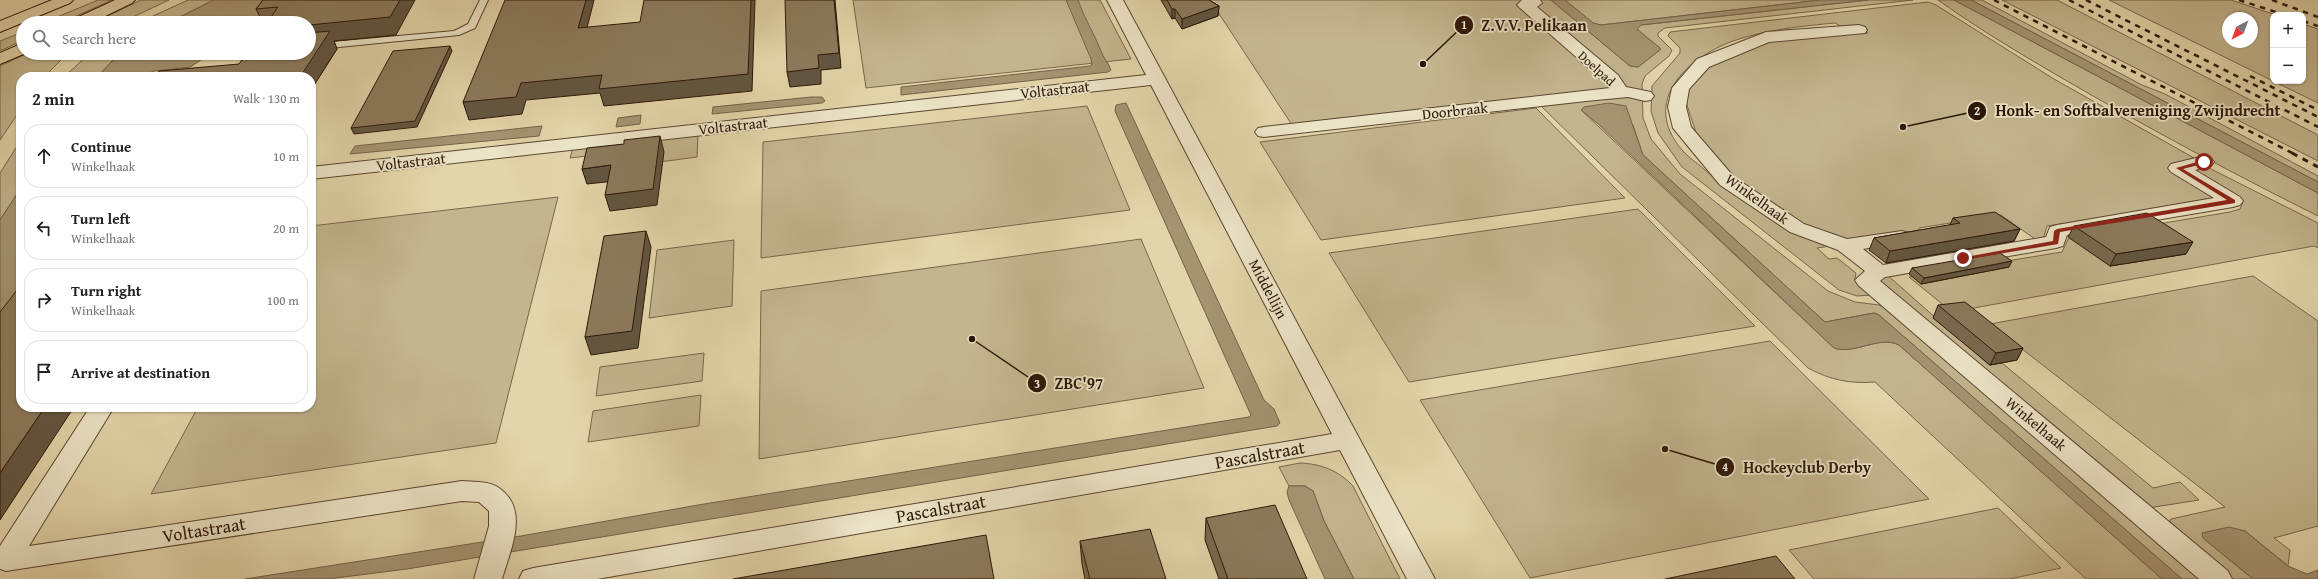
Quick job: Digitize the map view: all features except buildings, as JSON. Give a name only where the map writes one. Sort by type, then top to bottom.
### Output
[{"type":"highway","points":[[26,16],[65,0]]},
{"type":"highway","points":[[93,16],[127,0]]},
{"type":"highway","points":[[0,27],[16,20]]},
{"type":"highway","points":[[0,59],[16,51]]},
{"type":"street","name":"Middellijn","points":[[1115,0],[1155,79],[1421,579]]},
{"type":"street","name":"Doelpad","points":[[1530,0],[1534,3],[1525,5],[1612,79],[1622,93]]},
{"type":"street","name":"Winkelhaak","points":[[1859,30],[1766,37],[1703,63],[1681,88],[1677,107],[1682,128],[1727,181],[1797,228],[1844,246],[1879,272],[1866,280],[2218,579]]},
{"type":"street","name":"Voltastraat","points":[[316,172],[1155,79]]},
{"type":"street","name":"Doorbraak","points":[[1264,132],[1622,93],[1645,96]]},
{"type":"street","points":[[1879,272],[2056,242],[2057,231],[2233,201],[2178,168],[2204,162]]},
{"type":"street","name":"Winkelhaak","points":[[1844,246],[1923,234]]},
{"type":"street","name":"Voltastraat","points":[[99,412],[6,560],[462,491],[486,493],[502,508],[503,526],[488,579]]},
{"type":"street","name":"Pascalstraat","points":[[533,579],[1348,440]]},
{"type":"lane","points":[[316,46],[456,33],[472,26],[484,0]]},
{"type":"shaded area","points":[[98,0],[112,0],[77,16],[60,16]]},
{"type":"shaded area","points":[[141,0],[169,0],[135,16],[107,16]]},
{"type":"shaded area","points":[[188,0],[214,0],[182,16],[153,16]]},
{"type":"shaded area","points":[[214,0],[278,0],[265,16],[182,16]]},
{"type":"shaded area","points":[[853,0],[1100,0],[1131,59],[866,88]]},
{"type":"shaded area","points":[[1066,0],[1078,0],[1102,54],[1110,67],[1111,70],[1108,72],[901,95],[901,87],[1090,66],[1092,64],[1091,59]]},
{"type":"shaded area","points":[[1210,0],[1551,0],[1630,66],[1638,67],[1661,49],[1636,29],[1641,25],[1868,0],[1913,0],[1665,28],[1658,33],[1658,36],[1672,50],[1669,56],[1645,76],[1642,84],[1643,118],[1651,139],[1680,174],[1828,291],[1855,302],[1879,305],[1890,310],[2204,579],[2182,579],[1879,315],[1874,313],[1825,322],[1643,155],[1633,125],[1581,110],[1834,348],[1850,349],[1883,342],[1899,345],[2162,579],[2086,579],[1875,382],[1849,382],[1824,376],[1808,368],[1539,104],[1296,131]]},
{"type":"shaded area","points":[[1551,0],[1565,0],[1593,23],[1601,25],[1821,0],[1868,0],[1641,25],[1637,29],[1661,49],[1638,67],[1630,66]]},
{"type":"shaded area","points":[[1565,0],[1821,0],[1601,25],[1593,23]]},
{"type":"shaded area","points":[[1938,0],[1954,0],[2318,193],[2318,216],[2205,158],[2093,96],[1995,38]]},
{"type":"shaded area","points":[[1954,0],[1971,0],[2318,182],[2318,193]]},
{"type":"shaded area","points":[[1971,0],[1982,0],[2142,85],[2165,94],[2318,176],[2318,182]]},
{"type":"shaded area","points":[[2002,0],[2057,0],[2318,135],[2318,161]]},
{"type":"shaded area","points":[[2109,0],[2231,0],[2270,13],[2270,80]]},
{"type":"shaded area","points":[[1928,2],[1936,5],[2054,79],[2194,158],[2195,161],[2170,166],[2222,198],[2047,226],[2042,244],[2001,215],[1919,228],[1916,233],[1817,248],[1829,259],[1837,258],[1856,273],[1855,279],[1872,295],[1857,296],[1839,290],[1682,167],[1658,133],[1651,111],[1652,86],[1680,53],[1680,48],[1668,36],[1670,32]],"holes":[[[1835,23],[1842,27],[1855,26],[1868,33],[1798,36],[1768,42],[1710,66],[1693,80],[1684,96],[1698,139],[1721,164],[1785,224],[1763,213],[1733,193],[1684,153],[1670,132],[1666,115],[1668,98],[1674,84],[1686,70],[1700,58],[1733,41],[1770,31],[1796,27]]]},
{"type":"shaded area","points":[[2306,25],[2318,29],[2318,103],[2279,84],[2306,84]]},
{"type":"shaded area","points":[[16,35],[16,43],[0,51],[0,41]]},
{"type":"shaded area","points":[[16,59],[16,60],[61,60],[49,72],[16,72],[16,116],[0,140],[0,66]]},
{"type":"shaded area","points":[[82,60],[113,60],[102,72],[69,72]]},
{"type":"shaded area","points":[[113,60],[201,60],[190,67],[152,72],[102,72]]},
{"type":"shaded area","points":[[822,97],[825,101],[822,103],[712,114],[713,107]]},
{"type":"shaded area","points":[[1126,103],[1264,400],[1274,409],[1280,423],[1277,426],[407,569],[328,579],[245,579],[521,536],[704,504],[1249,417],[1251,415],[1115,111],[1116,105]]},
{"type":"shaded area","points":[[1609,103],[1626,106],[1643,155],[1825,322],[1874,313],[1879,315],[2182,579],[2162,579],[1899,345],[1883,342],[1850,349],[1834,348],[1597,123],[1581,110],[1584,107]]},
{"type":"shaded area","points":[[1087,106],[1130,210],[761,258],[763,142]]},
{"type":"shaded area","points":[[1536,108],[1625,198],[1321,240],[1260,142]]},
{"type":"shaded area","points":[[641,115],[640,124],[616,127],[618,118]]},
{"type":"shaded area","points":[[542,126],[539,136],[350,154],[355,146]]},
{"type":"shaded area","points":[[698,134],[697,157],[652,163],[654,148],[570,158],[573,148]]},
{"type":"shaded area","points":[[16,148],[16,196],[0,220],[0,173]]},
{"type":"shaded area","points":[[2205,166],[2318,223],[2318,248],[2314,246],[1952,312],[1909,277],[2062,252],[2068,239],[2230,212],[2240,209],[2243,202],[2189,170]]},
{"type":"shaded area","points":[[16,196],[16,309],[0,327],[0,220]]},
{"type":"shaded area","points":[[558,197],[496,443],[151,494],[195,412],[316,412],[316,225]]},
{"type":"shaded area","points":[[1638,209],[1755,326],[1409,382],[1329,253]]},
{"type":"shaded area","points":[[1141,239],[1204,388],[759,459],[761,291]]},
{"type":"shaded area","points":[[734,240],[732,306],[649,318],[657,250]]},
{"type":"shaded area","points":[[1885,273],[1989,365],[2002,363],[2153,488],[2180,482],[2199,500],[2148,508],[1878,281]]},
{"type":"shaded area","points":[[2253,276],[2318,321],[2318,526],[2274,538],[2290,550],[2288,566],[2245,531],[2203,538],[2253,579],[2231,579],[2168,526],[2171,519],[2225,507],[1990,324]]},
{"type":"shaded area","points":[[1770,341],[1929,499],[1530,578],[1420,400]]},
{"type":"shaded area","points":[[704,353],[702,381],[596,396],[600,367]]},
{"type":"shaded area","points":[[701,395],[699,426],[588,442],[593,411]]},
{"type":"shaded area","points":[[1300,463],[1322,466],[1329,469],[1347,480],[1353,486],[1400,579],[1354,579],[1324,521],[1313,491],[1305,486],[1289,486],[1279,467]]},
{"type":"shaded area","points":[[1289,486],[1305,486],[1313,491],[1324,521],[1354,579],[1325,579],[1289,500],[1287,492]]},
{"type":"shaded area","points":[[1998,508],[2061,568],[2010,579],[1814,579],[1789,550]]},
{"type":"shaded area","points":[[2229,527],[2245,531],[2288,566],[2307,574],[2318,570],[2318,579],[2253,579],[2203,538],[2202,533]]},
{"type":"railway","points":[[1994,0],[2294,154]]},
{"type":"railway","points":[[2069,0],[2318,127]]},
{"type":"railway","points":[[2086,0],[2318,117]]},
{"type":"railway","points":[[2239,0],[2276,12]]},
{"type":"railway","points":[[2272,0],[2318,17]]},
{"type":"railway","points":[[2306,22],[2318,26]]},
{"type":"railway","points":[[2250,76],[2318,110]]},
{"type":"railway","points":[[2292,153],[2318,167]]},
{"type":"place","name":"Z.V.V. Pelikaan","points":[[1423,64]]},
{"type":"place","name":"Honk- en Softbalvereniging Zwijndrecht","points":[[1903,127]]},
{"type":"place","name":"ZBC'97","points":[[972,339]]},
{"type":"place","name":"Hockeyclub Derby","points":[[1665,449]]},
{"type":"route","points":[[1963,258],[2056,242],[2057,231],[2233,201],[2178,168],[2204,162]]}]
